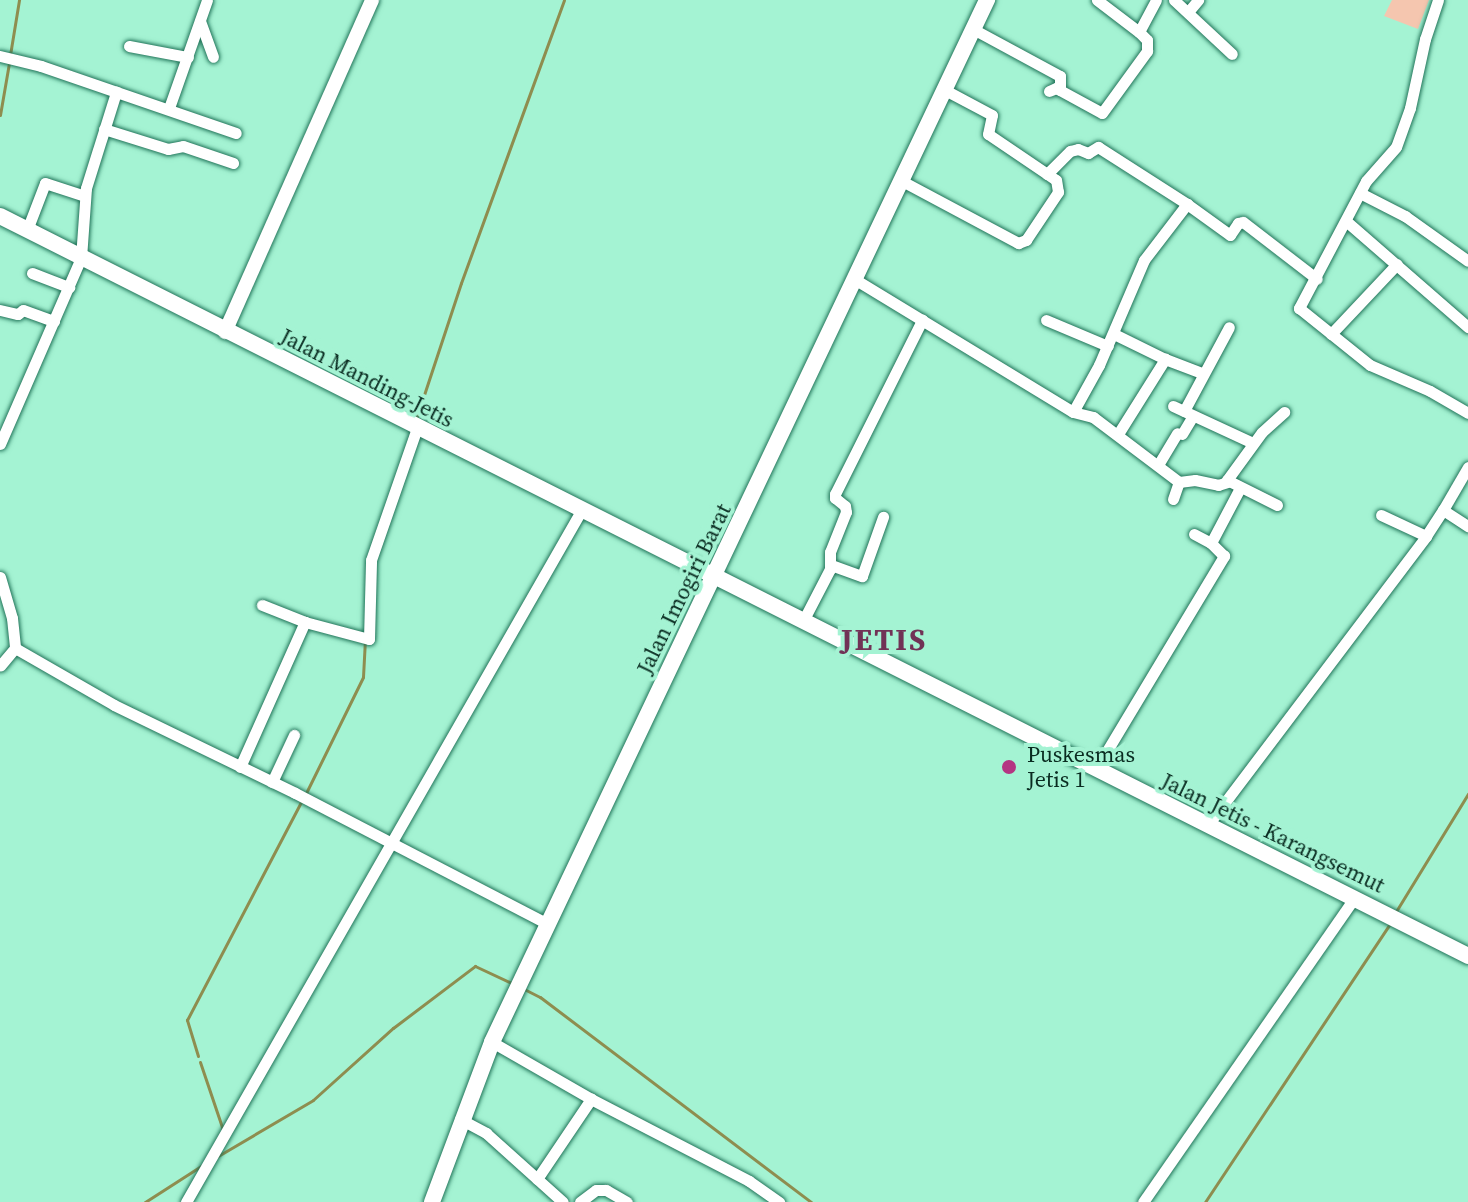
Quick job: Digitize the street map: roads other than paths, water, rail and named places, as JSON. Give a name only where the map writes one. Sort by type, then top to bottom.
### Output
[{"type":"main road","name":"Jalan Imogiri Barat","points":[[432,1202],[460,1119],[492,1042],[987,0]]},
{"type":"main road","name":"Jalan Manding-Jetis","points":[[0,216],[225,332],[715,576]]},
{"type":"main road","name":"Jalan Jetis - Karangsemut","points":[[715,576],[1468,956]]},
{"type":"street","points":[[169,108],[207,0]]},
{"type":"street","points":[[225,332],[372,0]]},
{"type":"street","points":[[973,29],[1060,76],[1054,90],[1102,113],[1147,51],[1147,40],[1097,0]]},
{"type":"street","points":[[1139,32],[1156,0]]},
{"type":"street","points":[[1174,0],[1232,54]]},
{"type":"street","points":[[1188,12],[1198,0]]},
{"type":"street","points":[[1438,0],[1396,147],[1360,193],[1299,308],[1370,365],[1430,391],[1468,413]]},
{"type":"street","points":[[200,21],[213,57]]},
{"type":"street","points":[[129,46],[188,57]]},
{"type":"street","points":[[0,56],[169,108],[236,133]]},
{"type":"street","points":[[902,181],[1022,243],[1060,187],[1047,174],[989,135],[992,115],[945,90]]},
{"type":"street","points":[[0,444],[81,258],[85,196],[116,92]]},
{"type":"street","points":[[104,129],[168,149],[183,146],[233,163]]},
{"type":"street","points":[[1047,174],[1070,151],[1078,149],[1088,153],[1098,147],[1230,235],[1238,223],[1243,222],[1317,279]]},
{"type":"street","points":[[27,230],[45,183],[85,196]]},
{"type":"street","points":[[1360,193],[1405,216],[1468,261]]},
{"type":"street","points":[[1073,412],[1111,340],[1144,260],[1187,204]]},
{"type":"street","points":[[1346,221],[1468,327]]},
{"type":"street","points":[[1331,334],[1397,264]]},
{"type":"street","points":[[32,273],[69,287]]},
{"type":"street","points":[[856,280],[1073,412],[1093,417],[1179,482]]},
{"type":"street","points":[[0,310],[18,314],[23,310],[54,321]]},
{"type":"street","points":[[803,621],[831,565],[830,552],[847,508],[835,498],[835,494],[922,320]]},
{"type":"street","points":[[1046,320],[1201,373]]},
{"type":"street","points":[[1158,465],[1179,434],[1184,411],[1201,373],[1229,327]]},
{"type":"street","points":[[1118,434],[1165,359]]},
{"type":"street","points":[[1184,411],[1253,443]]},
{"type":"street","points":[[1179,482],[1189,480],[1218,485],[1228,482],[1253,443],[1284,412]]},
{"type":"street","points":[[262,605],[305,622],[369,639],[371,560],[415,426]]},
{"type":"street","points":[[1207,826],[1426,536],[1468,467]]},
{"type":"street","points":[[1173,499],[1179,482]]},
{"type":"street","points":[[1228,482],[1277,505]]},
{"type":"street","points":[[1211,543],[1240,488]]},
{"type":"street","points":[[1443,510],[1468,526]]},
{"type":"street","points":[[186,1202],[581,511]]},
{"type":"street","points":[[1381,515],[1426,536]]},
{"type":"street","points":[[831,565],[862,576],[883,517]]},
{"type":"street","points":[[1096,769],[1223,558],[1211,543],[1194,534]]},
{"type":"street","points":[[0,577],[12,618],[15,648],[0,666]]},
{"type":"street","points":[[240,767],[305,622]]},
{"type":"street","points":[[15,648],[114,705],[272,782],[548,924]]},
{"type":"street","points":[[272,782],[294,735]]},
{"type":"street","points":[[1143,1202],[1354,898]]},
{"type":"street","points":[[492,1042],[591,1099],[749,1181],[779,1202]]},
{"type":"street","points":[[537,1179],[591,1099]]},
{"type":"street","points":[[460,1119],[486,1133],[563,1202]]},
{"type":"street","points":[[580,1202],[596,1190],[606,1190],[627,1202]]},
{"type":"waterway","points":[[10,55],[19,0]]},
{"type":"waterway","points":[[416,419],[461,283],[564,0]]},
{"type":"waterway","points":[[0,115],[9,63]]},
{"type":"waterway","points":[[306,793],[363,677],[365,642]]},
{"type":"waterway","points":[[1395,913],[1468,794]]},
{"type":"waterway","points":[[198,1056],[187,1020],[302,800]]},
{"type":"waterway","points":[[1205,1202],[1390,924]]},
{"type":"waterway","points":[[218,1156],[313,1100],[393,1028],[475,966],[511,983]]},
{"type":"waterway","points":[[526,990],[540,997],[811,1202]]},
{"type":"waterway","points":[[200,1062],[223,1130]]},
{"type":"waterway","points":[[145,1202],[201,1166]]},
{"type":"place","name":"Puskesmas Jetis 1","points":[[1009,767]]},
{"type":"district","name":"JETIS","points":[[884,640]]}]
